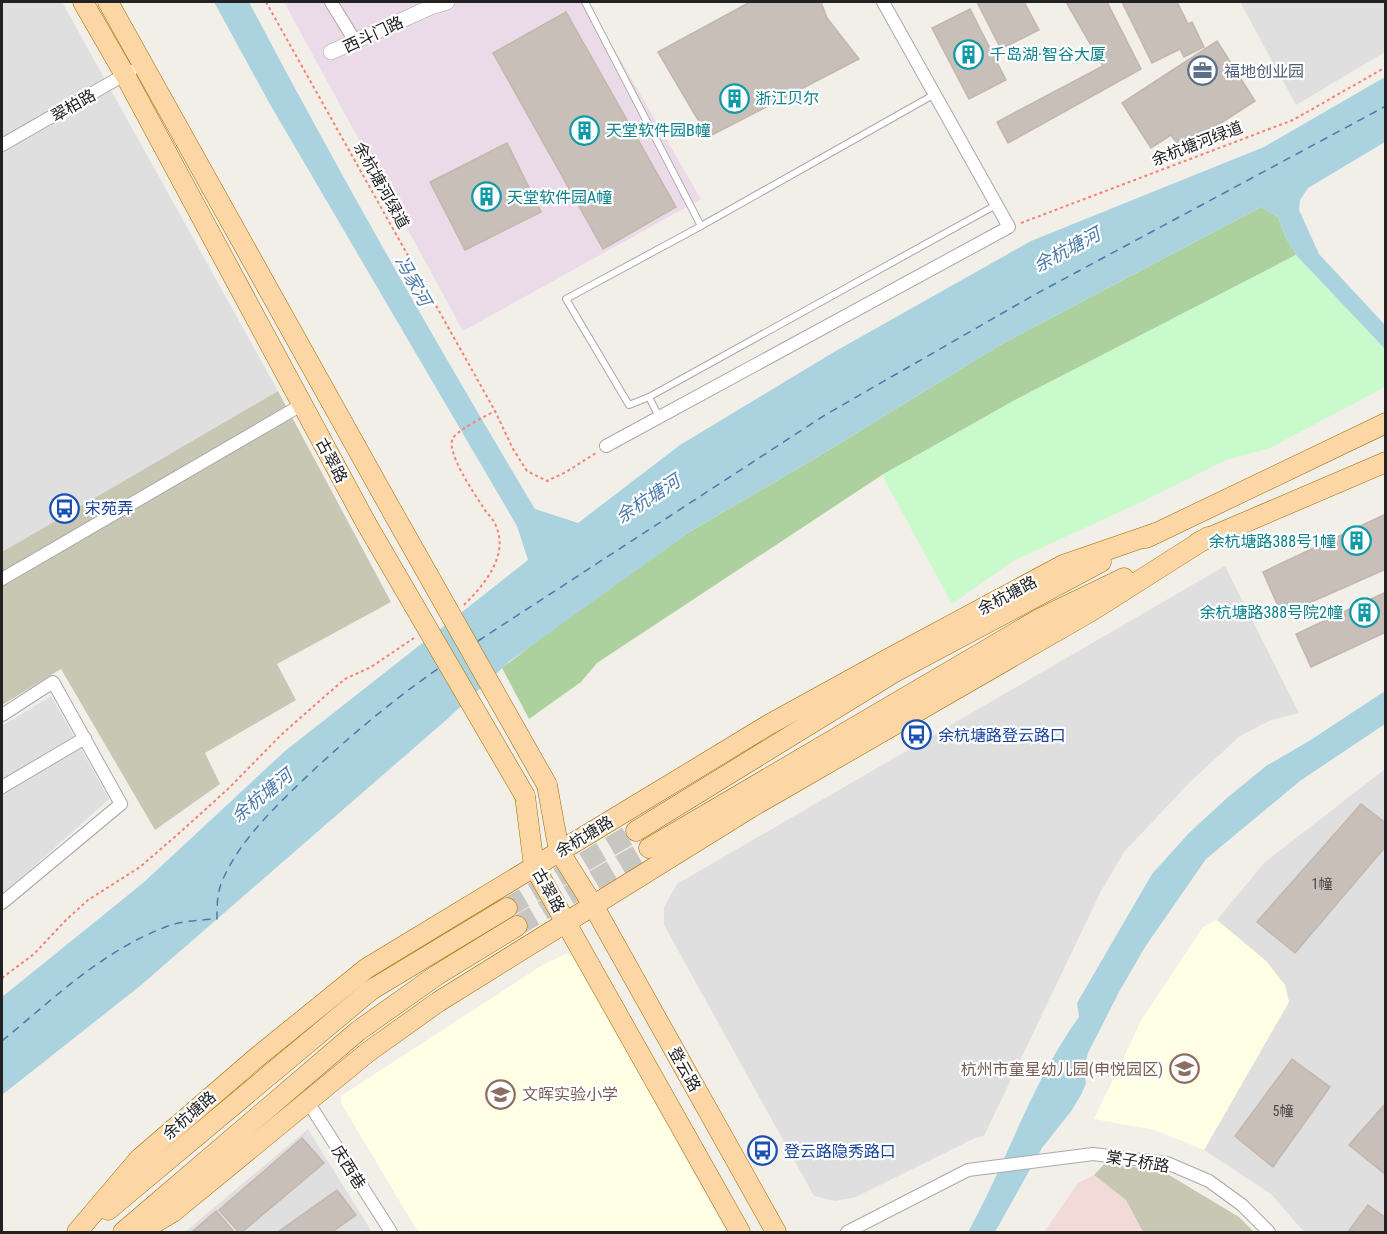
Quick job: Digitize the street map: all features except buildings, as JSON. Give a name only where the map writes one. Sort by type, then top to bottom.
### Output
[{"type":"main road","name":"古翠路","points":[[83,2],[125,75],[366,523],[525,796],[534,866],[566,922]]},
{"type":"main road","name":"古翠路","points":[[108,2],[547,785],[559,851],[593,905]]},
{"type":"main road","name":"余杭塘路","points":[[636,831],[893,673],[1156,533],[1386,423]]},
{"type":"main road","points":[[649,848],[1039,619],[1208,537],[1386,462]]},
{"type":"main road","name":"余杭塘路","points":[[79,1233],[139,1159],[255,1058],[367,968],[770,724],[1063,565],[1156,533]]},
{"type":"main road","points":[[139,1233],[173,1212],[368,1052],[438,1002],[750,808],[1093,610],[1208,537]]},
{"type":"main road","name":"登云路","points":[[593,905],[776,1233]]},
{"type":"main road","name":"余杭塘路","points":[[79,1233],[371,990],[507,908]]},
{"type":"main road","name":"登云路","points":[[566,922],[740,1233]]},
{"type":"main road","points":[[123,1233],[358,1031],[437,975],[517,926]]},
{"type":"street","points":[[331,2],[355,41]]},
{"type":"street","name":"西斗门路","points":[[331,52],[429,4],[447,2]]},
{"type":"street","points":[[606,446],[1010,227],[883,2]]},
{"type":"street","name":"翠柏路","points":[[2,145],[143,64]]},
{"type":"street","points":[[2,579],[303,404]]},
{"type":"street","points":[[2,715],[54,682],[122,804],[2,903]]},
{"type":"street","points":[[2,787],[85,738]]},
{"type":"street","name":"庆西巷","points":[[308,1102],[391,1233]]},
{"type":"street","name":"棠子桥路","points":[[847,1233],[968,1170],[1093,1154],[1167,1163],[1209,1180],[1242,1205],[1269,1233]]},
{"type":"lane","points":[[585,2],[701,226]]},
{"type":"lane","points":[[935,94],[566,299],[629,405],[649,397],[997,205]]},
{"type":"lane","points":[[649,397],[658,417]]},
{"type":"path","name":"余杭塘河绿道","points":[[266,2],[527,471],[547,481],[566,472],[606,446]]},
{"type":"path","name":"余杭塘河绿道","points":[[1010,227],[1293,120],[1386,66]]},
{"type":"path","points":[[464,605],[491,573],[499,554],[500,540],[492,518],[452,452],[450,443],[454,436],[495,411]]},
{"type":"path","points":[[2,978],[34,954],[88,900],[140,867],[170,842],[228,789],[281,735],[345,679],[371,667],[418,636]]},
{"type":"shaded area","points":[[2,2],[62,2],[278,391],[2,552]]},
{"type":"shaded area","points":[[284,2],[587,2],[701,199],[463,331]]},
{"type":"shaded area","points":[[1240,2],[1385,2],[1385,52],[1296,105]]},
{"type":"shaded area","points":[[278,391],[391,602],[277,664],[296,700],[205,753],[220,784],[155,830],[61,669],[2,705],[2,552]]},
{"type":"shaded area","points":[[1225,566],[1299,713],[1271,720],[1240,736],[1190,782],[1124,852],[1101,891],[984,1136],[975,1138],[856,1197],[835,1201],[814,1196],[664,925],[664,907],[677,884]]},
{"type":"shaded area","points":[[51,696],[109,799],[2,895],[2,726]]},
{"type":"shaded area","points":[[1385,769],[1385,1232],[1304,1232],[1271,1194],[1204,1150],[1289,1001],[1266,961],[1217,920],[1264,863]]},
{"type":"shaded area","name":"杭州市童星幼儿园(申悦园区)","points":[[1217,920],[1266,961],[1285,985],[1289,1002],[1204,1150],[1155,1130],[1094,1119],[1142,1019],[1203,927]]},
{"type":"shaded area","name":"文晖实验小学","points":[[566,954],[582,959],[658,1093],[676,1141],[726,1232],[418,1232],[341,1103],[341,1096],[541,966]]},
{"type":"shaded area","points":[[308,1129],[372,1232],[185,1232]]},
{"type":"shaded area","points":[[1107,1161],[1169,1175],[1239,1217],[1254,1232],[1143,1232],[1126,1200],[1094,1175]]},
{"type":"shaded area","points":[[1094,1175],[1126,1200],[1143,1232],[1044,1232],[1078,1183]]},
{"type":"green space","points":[[1261,207],[1278,217],[1285,236],[1296,255],[1017,399],[882,475],[597,663],[581,682],[529,719],[502,668],[567,618],[691,531],[1000,345]]},
{"type":"green space","points":[[1296,255],[1385,349],[1385,387],[1270,448],[1226,460],[1013,561],[952,604],[882,475],[1017,399]]},
{"type":"water","name":"余杭塘河","points":[[214,2],[249,2],[388,257],[535,509],[578,523],[680,445],[834,352],[1031,241],[1264,147],[1385,77],[1385,142],[1308,188],[1300,200],[1299,210],[1319,254],[1385,325],[1385,349],[1296,255],[1285,236],[1278,217],[1261,207],[1000,345],[691,531],[510,661],[445,721],[140,986],[2,1095],[2,997],[143,883],[285,751],[528,560],[517,526],[271,106]]},
{"type":"water","points":[[1385,691],[1385,724],[1300,781],[1206,859],[1145,947],[1119,992],[1088,1053],[1084,1070],[1086,1083],[1082,1093],[1072,1110],[1042,1148],[995,1232],[968,1232],[1033,1096],[1062,1042],[1079,1017],[1077,1003],[1152,874],[1189,833],[1266,766]]},
{"type":"ferry route","points":[[478,641],[825,415],[1034,295],[1386,106]]},
{"type":"ferry route","points":[[2,1041],[98,963],[140,938],[169,926],[189,921],[217,919],[218,893],[223,879],[238,852],[257,827],[301,782],[351,737],[385,708],[439,668]]},
{"type":"tunnel","points":[[507,908],[636,831]]},
{"type":"tunnel","points":[[517,926],[649,848]]},
{"type":"place","name":"千岛湖·智谷大厦","points":[[969,54]]},
{"type":"place","name":"福地创业园","points":[[1203,71]]},
{"type":"place","name":"浙江贝尔","points":[[734,98]]},
{"type":"place","name":"天堂软件园B幢","points":[[585,130]]},
{"type":"place","name":"天堂软件园A幢","points":[[486,197]]},
{"type":"place","name":"宋苑弄","points":[[64,508]]},
{"type":"place","name":"余杭塘路388号1幢","points":[[1357,541]]},
{"type":"place","name":"余杭塘路388号院2幢","points":[[1364,612]]},
{"type":"place","name":"余杭塘路登云路口","points":[[917,735]]},
{"type":"place","name":"杭州市童星幼儿园(申悦园区)","points":[[1184,1069]]},
{"type":"place","name":"文晖实验小学","points":[[501,1094]]},
{"type":"place","name":"登云路隐秀路口","points":[[763,1151]]},
{"type":"water label","name":"冯家河","points":[[413,281]]}]
